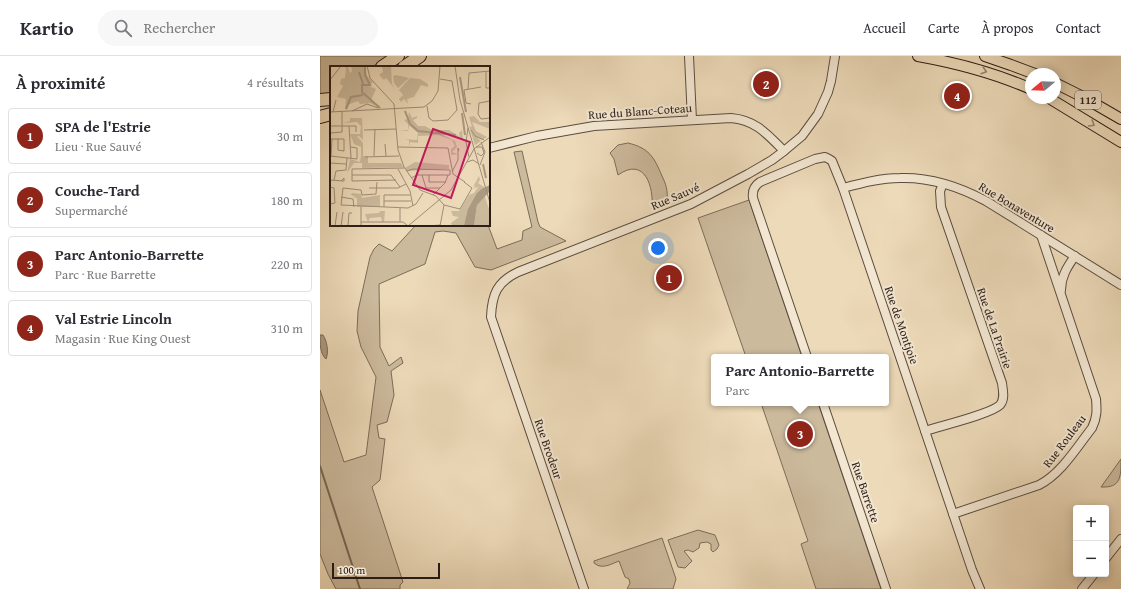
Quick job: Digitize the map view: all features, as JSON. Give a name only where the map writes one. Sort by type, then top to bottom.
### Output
[{"type":"highway","points":[[383,66],[398,56]]},
{"type":"highway","points":[[320,100],[330,99]]},
{"type":"highway","points":[[320,117],[330,114]]},
{"type":"main road","points":[[918,56],[982,71],[1025,86]]},
{"type":"main road","points":[[985,56],[1025,70]]},
{"type":"main road","name":"112","points":[[1061,86],[1121,119]]},
{"type":"main road","name":"112","points":[[1058,104],[1121,142]]},
{"type":"street","points":[[689,56],[692,120]]},
{"type":"street","name":"Rue Sauvé","points":[[491,317],[491,305],[497,288],[513,274],[691,204],[748,174],[784,151],[802,136],[818,114],[831,82],[835,56]]},
{"type":"street","name":"Rue du Blanc-Coteau","points":[[490,148],[537,136],[583,127],[731,118],[749,121],[761,129],[784,151]]},
{"type":"street","name":"Rue de Montjoie","points":[[806,354],[753,198],[753,193],[756,185],[760,182],[821,157],[829,158],[832,161],[843,188],[972,570],[980,589]]},
{"type":"street","name":"Rue Bonaventure","points":[[843,188],[884,179],[914,178],[943,184],[972,194],[1121,285]]},
{"type":"street","name":"Rue de La Prairie","points":[[925,431],[987,412],[1000,404],[1004,392],[941,207],[940,191],[943,184]]},
{"type":"street","name":"Rue Rouleau","points":[[953,514],[1046,482],[1059,471],[1092,428],[1095,421],[1097,407],[1096,398],[1042,242],[1041,235]]},
{"type":"street","name":"Rue Rouleau","points":[[1061,295],[1063,275],[1075,256]]},
{"type":"street","name":"Rue Brodeur","points":[[491,317],[584,589]]},
{"type":"street","name":"Rue Barrette","points":[[824,406],[886,589]]},
{"type":"street","points":[[1109,554],[1121,539]]},
{"type":"street","points":[[1082,589],[1092,577]]},
{"type":"shaded area","points":[[320,56],[388,56],[373,66],[330,66],[330,94],[320,94]]},
{"type":"shaded area","points":[[628,143],[641,148],[650,154],[665,182],[667,200],[652,209],[651,192],[646,177],[635,169],[627,170],[618,175],[614,159],[610,153],[618,145]]},
{"type":"shaded area","points":[[522,151],[540,227],[566,241],[491,270],[475,267],[456,233],[443,231],[435,232],[425,264],[379,284],[380,347],[389,366],[401,357],[403,363],[391,371],[394,395],[387,422],[377,425],[379,438],[385,439],[380,480],[372,487],[403,582],[400,585],[400,589],[336,589],[320,554],[320,390],[344,462],[366,455],[376,377],[361,347],[357,331],[358,311],[370,257],[374,249],[379,244],[392,251],[415,226],[488,226],[497,249],[522,240],[523,231],[532,227],[514,152]]},
{"type":"shaded area","points":[[749,200],[801,354],[745,354],[698,218]]},
{"type":"shaded area","points":[[320,335],[323,335],[326,343],[326,359],[321,351]]},
{"type":"shaded area","points":[[762,406],[819,406],[881,589],[816,589],[801,544],[808,541]]},
{"type":"shaded area","points":[[1121,459],[1120,476],[1116,483],[1113,486],[1101,487]]},
{"type":"shaded area","points":[[698,530],[715,535],[719,545],[717,549],[713,552],[711,550],[711,544],[707,542],[700,543],[699,548],[693,552],[688,550],[684,551],[692,561],[685,568],[678,567],[668,540]]},
{"type":"shaded area","points":[[662,538],[676,579],[673,589],[627,589],[630,583],[629,579],[625,577],[619,561],[603,566],[594,563],[594,561]]},
{"type":"waterway","points":[[320,466],[360,589]]},
{"type":"place","name":"Couche-Tard","points":[[766,84]]},
{"type":"place","name":"Val Estrie Lincoln","points":[[957,96]]},
{"type":"place","name":"SPA de l'Estrie","points":[[669,278]]},
{"type":"place","name":"Parc Antonio-Barrette","points":[[800,434]]}]
